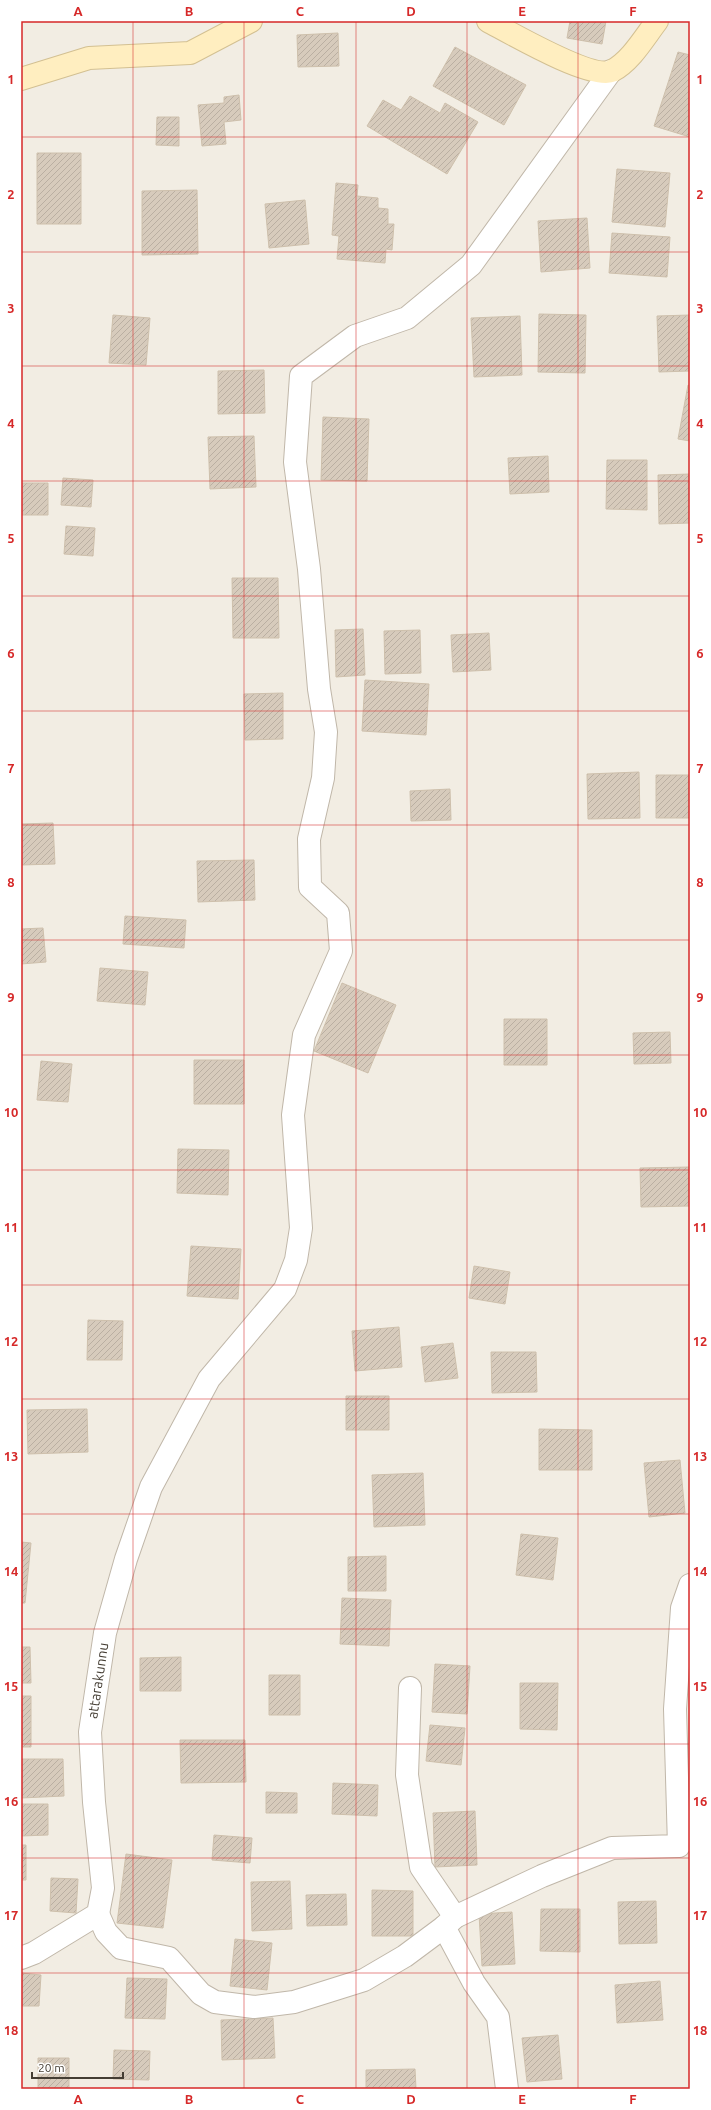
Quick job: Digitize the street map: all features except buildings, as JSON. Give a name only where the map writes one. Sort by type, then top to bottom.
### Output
[{"type":"main road","points":[[21,79],[89,58],[190,53],[251,21]]},
{"type":"main road","points":[[488,21],[555,56],[598,72],[611,71],[629,58],[657,21]]},
{"type":"street","name":"attarakunnu","points":[[98,1914],[103,1888],[94,1802],[90,1732],[105,1633],[126,1559],[151,1487],[209,1379],[285,1289],[296,1260],[301,1228],[293,1115],[304,1035],[341,951],[338,913],[310,887],[309,839],[323,778],[326,732],[319,689],[309,569],[295,462],[301,376],[355,336],[407,318],[471,265],[611,71]]},
{"type":"street","points":[[21,1958],[34,1953],[98,1914],[106,1932],[121,1948],[169,1958],[201,1994],[215,2002],[254,2007],[294,2002],[364,1980],[405,1956],[450,1922],[542,1876],[612,1848],[684,1847],[675,1709],[682,1608],[690,1585]]},
{"type":"street","points":[[410,1688],[407,1775],[421,1867],[450,1922],[474,1983],[498,2018],[507,2089]]}]
